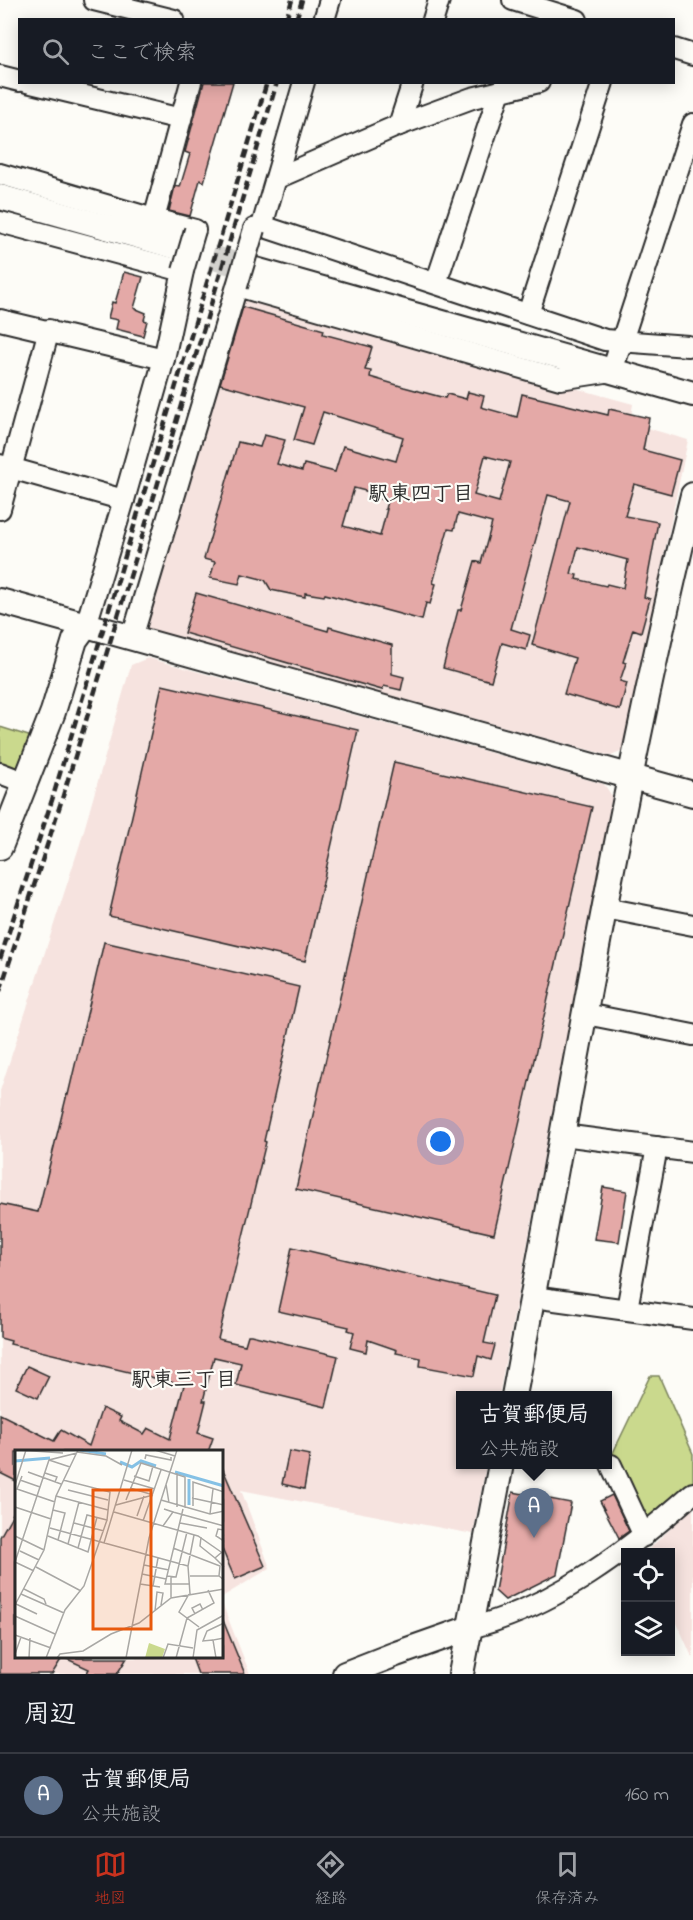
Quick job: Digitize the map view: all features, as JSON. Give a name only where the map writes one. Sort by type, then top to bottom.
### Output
[{"type":"street","points":[[94,0],[166,18]]},
{"type":"street","points":[[325,18],[330,0]]},
{"type":"street","points":[[434,18],[439,0]]},
{"type":"street","points":[[513,0],[571,18]]},
{"type":"street","points":[[675,49],[693,55]]},
{"type":"street","points":[[675,65],[693,63]]},
{"type":"street","points":[[0,76],[18,80]]},
{"type":"street","points":[[35,84],[181,119]]},
{"type":"street","points":[[154,219],[190,84]]},
{"type":"street","points":[[132,638],[245,278],[258,227],[277,178],[303,84]]},
{"type":"street","points":[[399,125],[412,84]]},
{"type":"street","points":[[277,178],[399,125],[472,98],[530,84]]},
{"type":"street","points":[[528,314],[602,84]]},
{"type":"street","points":[[436,283],[500,91]]},
{"type":"street","points":[[612,370],[693,124]]},
{"type":"street","points":[[0,174],[195,230],[183,271],[164,359],[86,626],[75,640],[53,712],[0,847]]},
{"type":"street","points":[[0,197],[177,247]]},
{"type":"street","points":[[0,222],[183,271]]},
{"type":"street","points":[[258,227],[436,283],[605,340],[688,346]]},
{"type":"street","points":[[245,278],[612,370],[693,394]]},
{"type":"street","points":[[0,320],[164,359]]},
{"type":"street","points":[[0,510],[5,467],[49,330]]},
{"type":"street","points":[[5,467],[124,500]]},
{"type":"street","points":[[515,1391],[631,776],[671,583],[693,495]]},
{"type":"street","points":[[0,601],[693,794]]},
{"type":"street","points":[[0,773],[26,783]]},
{"type":"street","points":[[605,908],[693,925]]},
{"type":"street","points":[[586,1014],[693,1035]]},
{"type":"street","points":[[563,1136],[693,1152]]},
{"type":"street","points":[[627,1310],[657,1147]]},
{"type":"street","points":[[533,1297],[693,1319]]},
{"type":"street","points":[[612,1467],[644,1536]]},
{"type":"street","points":[[461,1674],[500,1469]]},
{"type":"street","points":[[345,1674],[396,1653],[490,1623],[551,1596],[600,1567],[644,1536],[693,1493]]},
{"type":"shaded area","points":[[240,296],[633,404],[630,423],[688,440],[623,751],[611,756],[139,627]]},
{"type":"shaded area","points":[[148,658],[604,784],[612,796],[500,1391],[456,1391],[456,1469],[485,1469],[473,1534],[241,1490],[270,1568],[224,1596],[224,1450],[15,1450],[15,1659],[224,1659],[224,1608],[250,1674],[0,1674],[0,1091],[80,844],[131,665]]},
{"type":"shaded area","points":[[693,1507],[693,1659],[675,1619],[675,1548],[650,1548]]},
{"type":"green space","points":[[0,727],[35,738],[23,771],[0,767]]},
{"type":"green space","points":[[650,1376],[659,1376],[693,1454],[693,1483],[644,1525],[612,1455]]},
{"type":"building","points":[[203,84],[232,84],[204,182],[200,180],[190,216],[169,211],[175,186],[180,187],[190,154],[185,152]]},
{"type":"building","points":[[124,272],[143,277],[134,308],[146,313],[144,320],[147,321],[143,336],[116,329],[118,320],[108,318]]},
{"type":"building","points":[[243,307],[324,330],[323,334],[372,347],[365,370],[371,371],[370,377],[404,387],[445,398],[447,394],[466,399],[468,392],[484,396],[481,407],[517,417],[522,394],[608,415],[609,409],[649,418],[643,450],[680,460],[671,494],[634,484],[625,516],[658,522],[644,597],[650,599],[641,632],[633,629],[623,662],[626,663],[620,681],[627,683],[620,710],[564,694],[575,658],[532,645],[570,501],[548,495],[511,629],[530,635],[526,650],[502,643],[491,681],[443,668],[458,610],[461,610],[475,561],[481,563],[492,523],[458,514],[454,530],[448,529],[433,583],[436,584],[430,604],[426,603],[422,620],[325,594],[324,596],[305,593],[305,597],[271,590],[265,580],[242,574],[239,584],[210,578],[215,562],[204,559],[238,442],[260,447],[264,435],[285,440],[277,464],[302,471],[304,464],[335,472],[343,446],[396,461],[403,437],[323,412],[312,445],[294,440],[304,407],[220,384]],"holes":[[[485,456],[510,462],[499,502],[474,495]],[[354,488],[381,495],[380,499],[387,501],[380,536],[343,526]],[[578,547],[628,560],[623,588],[576,579],[577,575],[571,574]]]},
{"type":"building","points":[[196,593],[328,631],[329,627],[392,645],[392,674],[404,677],[401,690],[384,686],[382,690],[184,633]]},
{"type":"building","points":[[162,685],[358,730],[305,961],[109,916]]},
{"type":"building","points":[[394,762],[592,807],[494,1234],[296,1189]]},
{"type":"building","points":[[104,942],[299,987],[264,1141],[266,1142],[218,1339],[245,1345],[248,1335],[251,1335],[338,1356],[326,1407],[236,1385],[241,1363],[214,1357],[198,1433],[213,1438],[209,1450],[15,1450],[15,1480],[0,1473],[0,1414],[54,1441],[61,1430],[89,1446],[102,1408],[121,1417],[119,1421],[144,1434],[148,1428],[170,1439],[184,1385],[10,1344],[11,1341],[0,1338],[0,1204],[38,1212]]},
{"type":"building","points":[[603,1187],[627,1191],[619,1242],[594,1239]]},
{"type":"building","points":[[292,1247],[495,1295],[484,1343],[495,1345],[491,1360],[478,1356],[474,1376],[420,1366],[421,1358],[396,1353],[397,1350],[368,1340],[366,1352],[350,1348],[354,1332],[348,1330],[349,1327],[278,1311]]},
{"type":"building","points":[[27,1366],[49,1376],[38,1398],[16,1388]]},
{"type":"building","points":[[289,1451],[310,1455],[304,1489],[282,1484]]},
{"type":"building","points":[[224,1472],[265,1566],[235,1579],[224,1554]]},
{"type":"building","points":[[513,1492],[571,1503],[557,1574],[505,1600],[495,1591]]},
{"type":"building","points":[[612,1495],[629,1531],[619,1538],[600,1501]]},
{"type":"building","points":[[15,1510],[15,1659],[61,1659],[52,1674],[0,1674],[0,1537]]},
{"type":"building","points":[[224,1623],[245,1674],[198,1674],[192,1659],[224,1659]]},
{"type":"building","points":[[67,1659],[126,1659],[117,1674],[86,1674],[89,1669]]},
{"type":"tunnel","points":[[177,247],[252,269]]},
{"type":"railway","points":[[287,18],[292,0]]},
{"type":"railway","points":[[297,18],[302,0]]},
{"type":"railway","points":[[0,959],[52,800],[266,84]]},
{"type":"railway","points":[[0,991],[136,557],[276,84]]},
{"type":"place","name":"古賀郵便局","points":[[534,1538]]},
{"type":"district","name":"駅東四丁目","points":[[421,493]]},
{"type":"district","name":"駅東三丁目","points":[[184,1379]]}]
